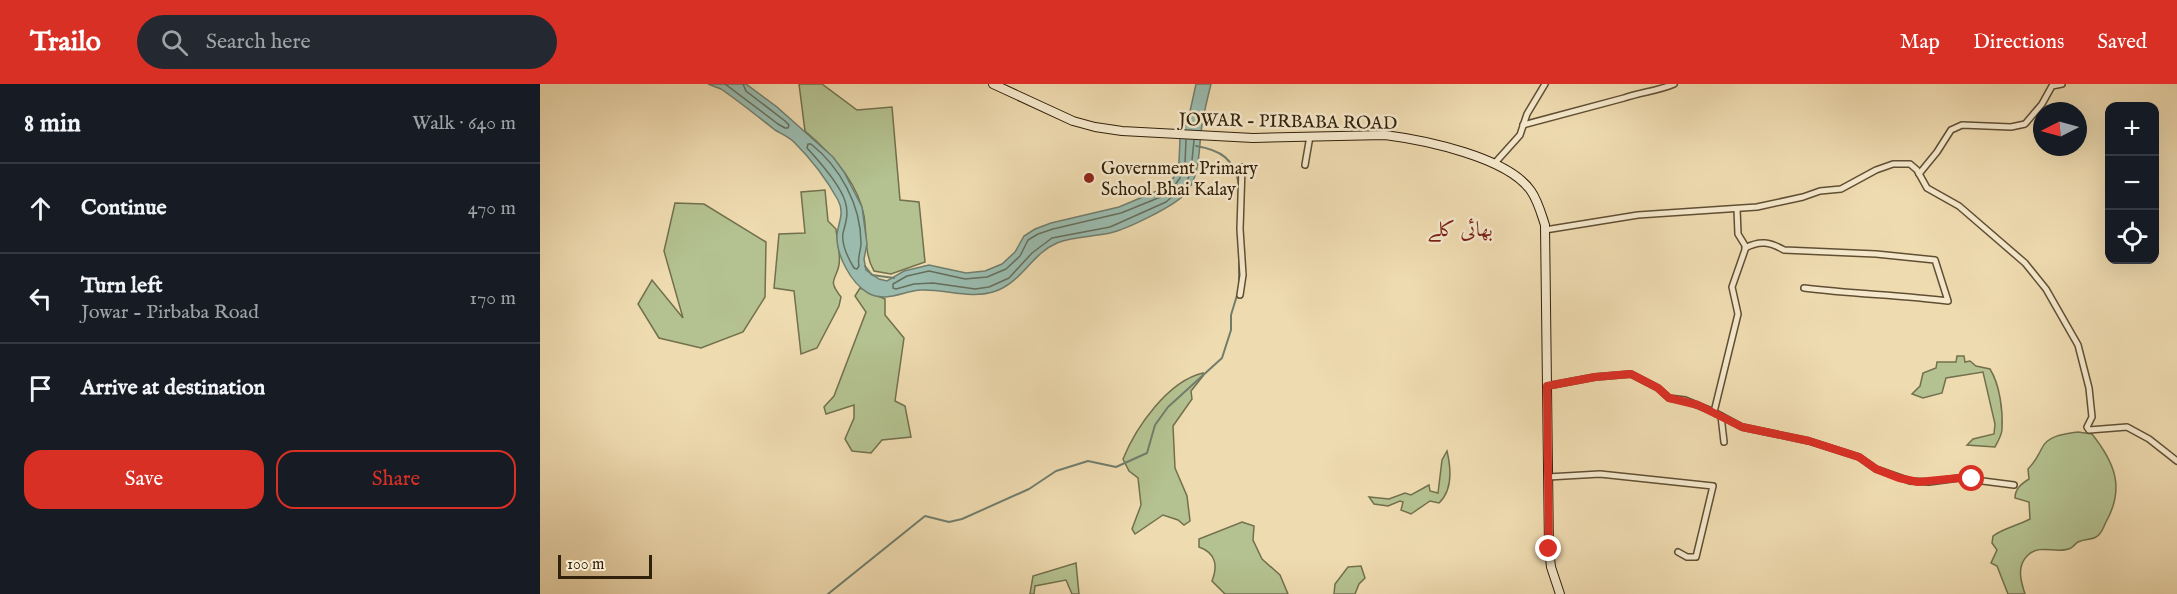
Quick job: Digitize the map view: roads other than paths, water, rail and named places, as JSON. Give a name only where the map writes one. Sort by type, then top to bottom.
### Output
[{"type":"main road","name":"JOWAR - PIRBABA ROAD","points":[[993,84],[1073,121],[1095,127],[1122,131],[1253,138],[1385,135],[1405,137],[1460,151],[1515,175],[1530,189],[1539,204],[1545,230],[1549,549],[1551,567],[1560,594]]},
{"type":"street","points":[[1494,164],[1520,135],[1523,124],[1545,84]]},
{"type":"street","points":[[1523,124],[1639,92],[1665,89],[1674,84]]},
{"type":"street","points":[[1919,174],[1951,130],[1962,125],[2012,127],[2025,124],[2042,104],[2052,86],[2062,84]]},
{"type":"street","points":[[1305,165],[1310,136]]},
{"type":"street","points":[[1545,230],[1638,215],[1757,207],[1820,191],[1841,189],[1876,170],[1893,164],[1910,164],[1927,188],[1959,206],[2025,263],[2046,289],[2078,345],[2092,417],[2087,427],[2090,430],[2127,427],[2149,439],[2177,461]]},
{"type":"street","points":[[1240,295],[1243,274],[1240,229],[1242,167]]},
{"type":"street","points":[[1714,412],[1738,314],[1732,287],[1745,248],[1738,234],[1737,209]]},
{"type":"street","points":[[1745,248],[1755,243],[1772,243],[1784,250],[1876,254],[1935,260],[1948,301],[1858,295],[1804,288]]},
{"type":"street","points":[[1547,386],[1595,377],[1631,374],[1658,388],[1669,398],[1684,400],[1742,427],[1809,441],[1859,457],[1876,469],[1910,481],[1929,482],[1959,478],[2014,486]]},
{"type":"street","points":[[1721,416],[1724,442]]},
{"type":"street","points":[[1548,477],[1600,474],[1713,486],[1696,557],[1688,557],[1678,552]]},
{"type":"water","points":[[708,84],[746,84],[777,107],[833,157],[844,172],[862,207],[867,244],[864,259],[866,270],[879,279],[887,281],[904,271],[929,265],[966,273],[985,271],[1002,264],[1015,252],[1024,236],[1035,229],[1119,207],[1164,188],[1174,177],[1179,162],[1180,139],[1189,116],[1196,84],[1211,84],[1201,128],[1195,177],[1186,193],[1172,204],[1118,231],[1057,243],[1040,254],[1011,283],[993,292],[966,294],[921,290],[881,297],[868,293],[850,276],[837,243],[840,205],[829,185],[812,163],[790,139],[721,89]]},
{"type":"waterway","points":[[1196,146],[1213,150],[1225,157],[1234,168],[1239,184]]},
{"type":"waterway","points":[[1239,253],[1239,283]]},
{"type":"waterway","points":[[865,266],[872,275],[894,278]]},
{"type":"waterway","points":[[828,594],[925,516],[949,522],[962,519],[1029,489],[1056,471],[1088,461],[1116,467],[1147,453],[1155,425],[1168,407],[1222,358],[1231,330],[1231,315],[1238,292]]},
{"type":"place","name":"Government Primary School Bhai Kalay","points":[[1089,178]]},
{"type":"district","name":"بھائی كلے","points":[[1460,229]]}]
